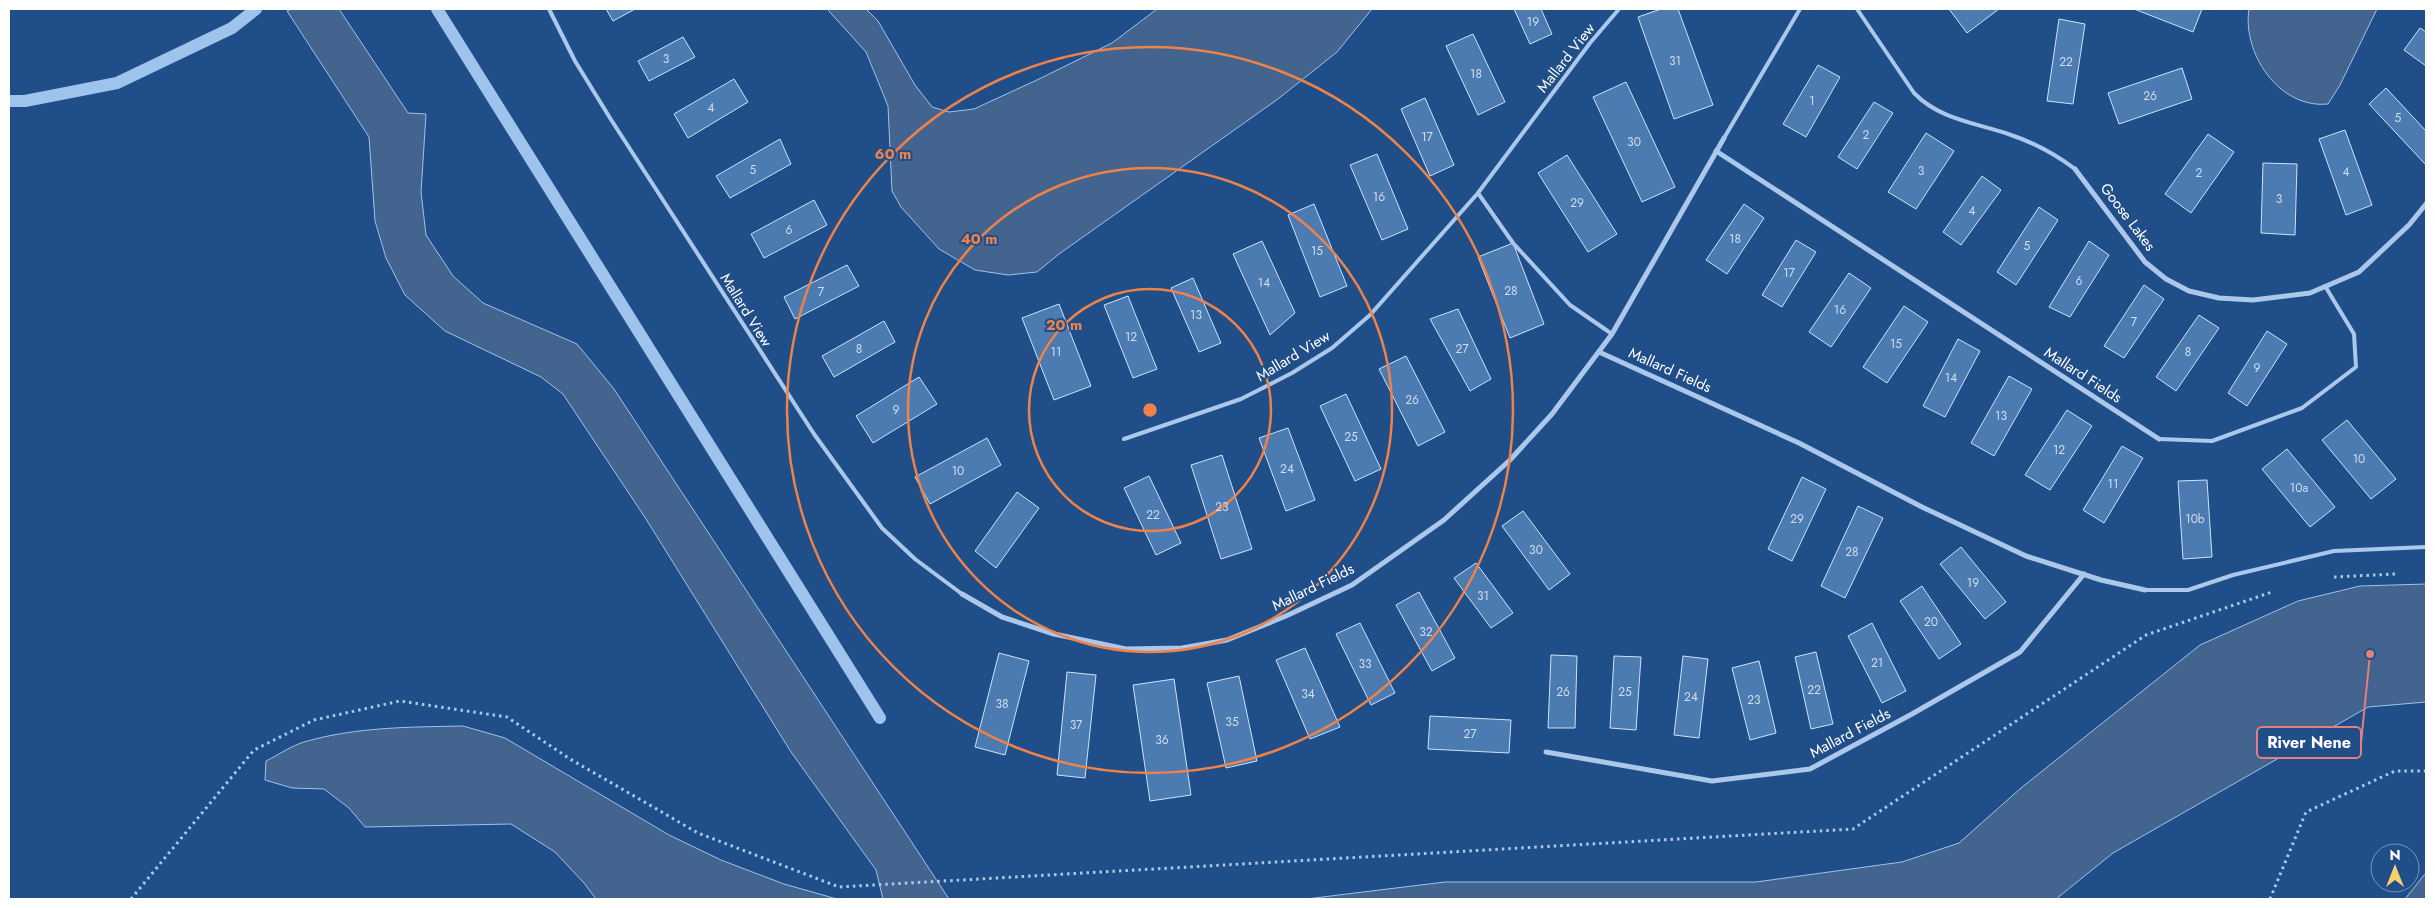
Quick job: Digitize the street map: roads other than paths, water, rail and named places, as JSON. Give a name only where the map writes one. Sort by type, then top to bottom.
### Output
[{"type":"street","name":"Mallard Fields","points":[[962,594],[1002,617],[1054,634],[1126,649],[1182,648],[1227,640],[1286,616],[1352,585],[1444,520],[1516,454],[1552,414],[1612,334],[1724,138]]},
{"type":"street","name":"Mallard Fields","points":[[1716,151],[2159,439]]},
{"type":"street","name":"Goose Lakes","points":[[2075,170],[2145,262],[2166,279],[2189,290],[2219,298],[2253,300],[2310,292],[2359,272],[2409,225],[2426,204]]},
{"type":"street","name":"Mallard Fields","points":[[1599,352],[1799,442],[1922,507],[2026,556],[2145,590]]},
{"type":"street","name":"Mallard Fields","points":[[1546,752],[1712,782],[1810,769],[1912,714],[2020,652],[2084,574]]},
{"type":"lane","name":"Mallard View","points":[[549,9],[575,60],[615,126],[814,434],[882,528],[916,559],[962,594]]},
{"type":"lane","name":"Mallard View","points":[[1124,439],[1241,400],[1292,373],[1332,348],[1370,315],[1478,193],[1590,43],[1619,9]]},
{"type":"lane","points":[[1724,138],[1800,9]]},
{"type":"lane","points":[[1856,9],[1914,93],[1925,105],[1942,114],[2036,145],[2055,155],[2075,170]]},
{"type":"lane","points":[[1478,193],[1513,244],[1570,305],[1612,334]]},
{"type":"lane","points":[[2159,439],[2212,441],[2302,408],[2356,366],[2354,334],[2325,286]]},
{"type":"lane","points":[[2145,590],[2188,590],[2234,575],[2334,551],[2426,547]]},
{"type":"water","points":[[292,9],[339,9],[408,113],[426,114],[421,192],[426,235],[453,276],[483,303],[577,344],[614,389],[949,899],[883,899],[876,870],[791,752],[646,519],[563,394],[541,377],[445,331],[405,295],[386,258],[375,221],[369,137],[287,11]]},
{"type":"water","points":[[827,9],[866,9],[878,21],[915,85],[932,107],[949,112],[974,109],[1112,43],[1157,9],[1372,9],[1337,52],[1278,99],[1059,254],[1037,272],[1008,275],[975,270],[939,249],[901,207],[892,191],[888,106],[866,52]]},
{"type":"water","points":[[2249,9],[2377,9],[2340,85],[2328,104],[2310,103],[2294,97],[2280,88],[2268,75],[2258,60],[2252,43],[2248,26]]},
{"type":"water","points":[[2426,584],[2426,702],[2368,707],[2113,853],[2056,899],[1306,899],[1445,882],[1756,882],[1902,862],[1959,843],[2021,788],[2200,645],[2298,601],[2360,586]]},
{"type":"water","points":[[463,726],[505,738],[669,835],[721,860],[784,884],[837,899],[596,899],[555,852],[511,824],[365,827],[349,808],[324,789],[292,788],[265,780],[266,761],[304,742],[343,733]]},
{"type":"water","points":[[2426,874],[2426,899],[2405,899],[2410,893],[2420,893],[2420,880]]},
{"type":"waterway","points":[[9,101],[25,101],[117,83],[232,28],[256,9]]},
{"type":"waterway","points":[[437,9],[880,718]]},
{"type":"place","name":"River Nene","points":[[2370,654]]}]
